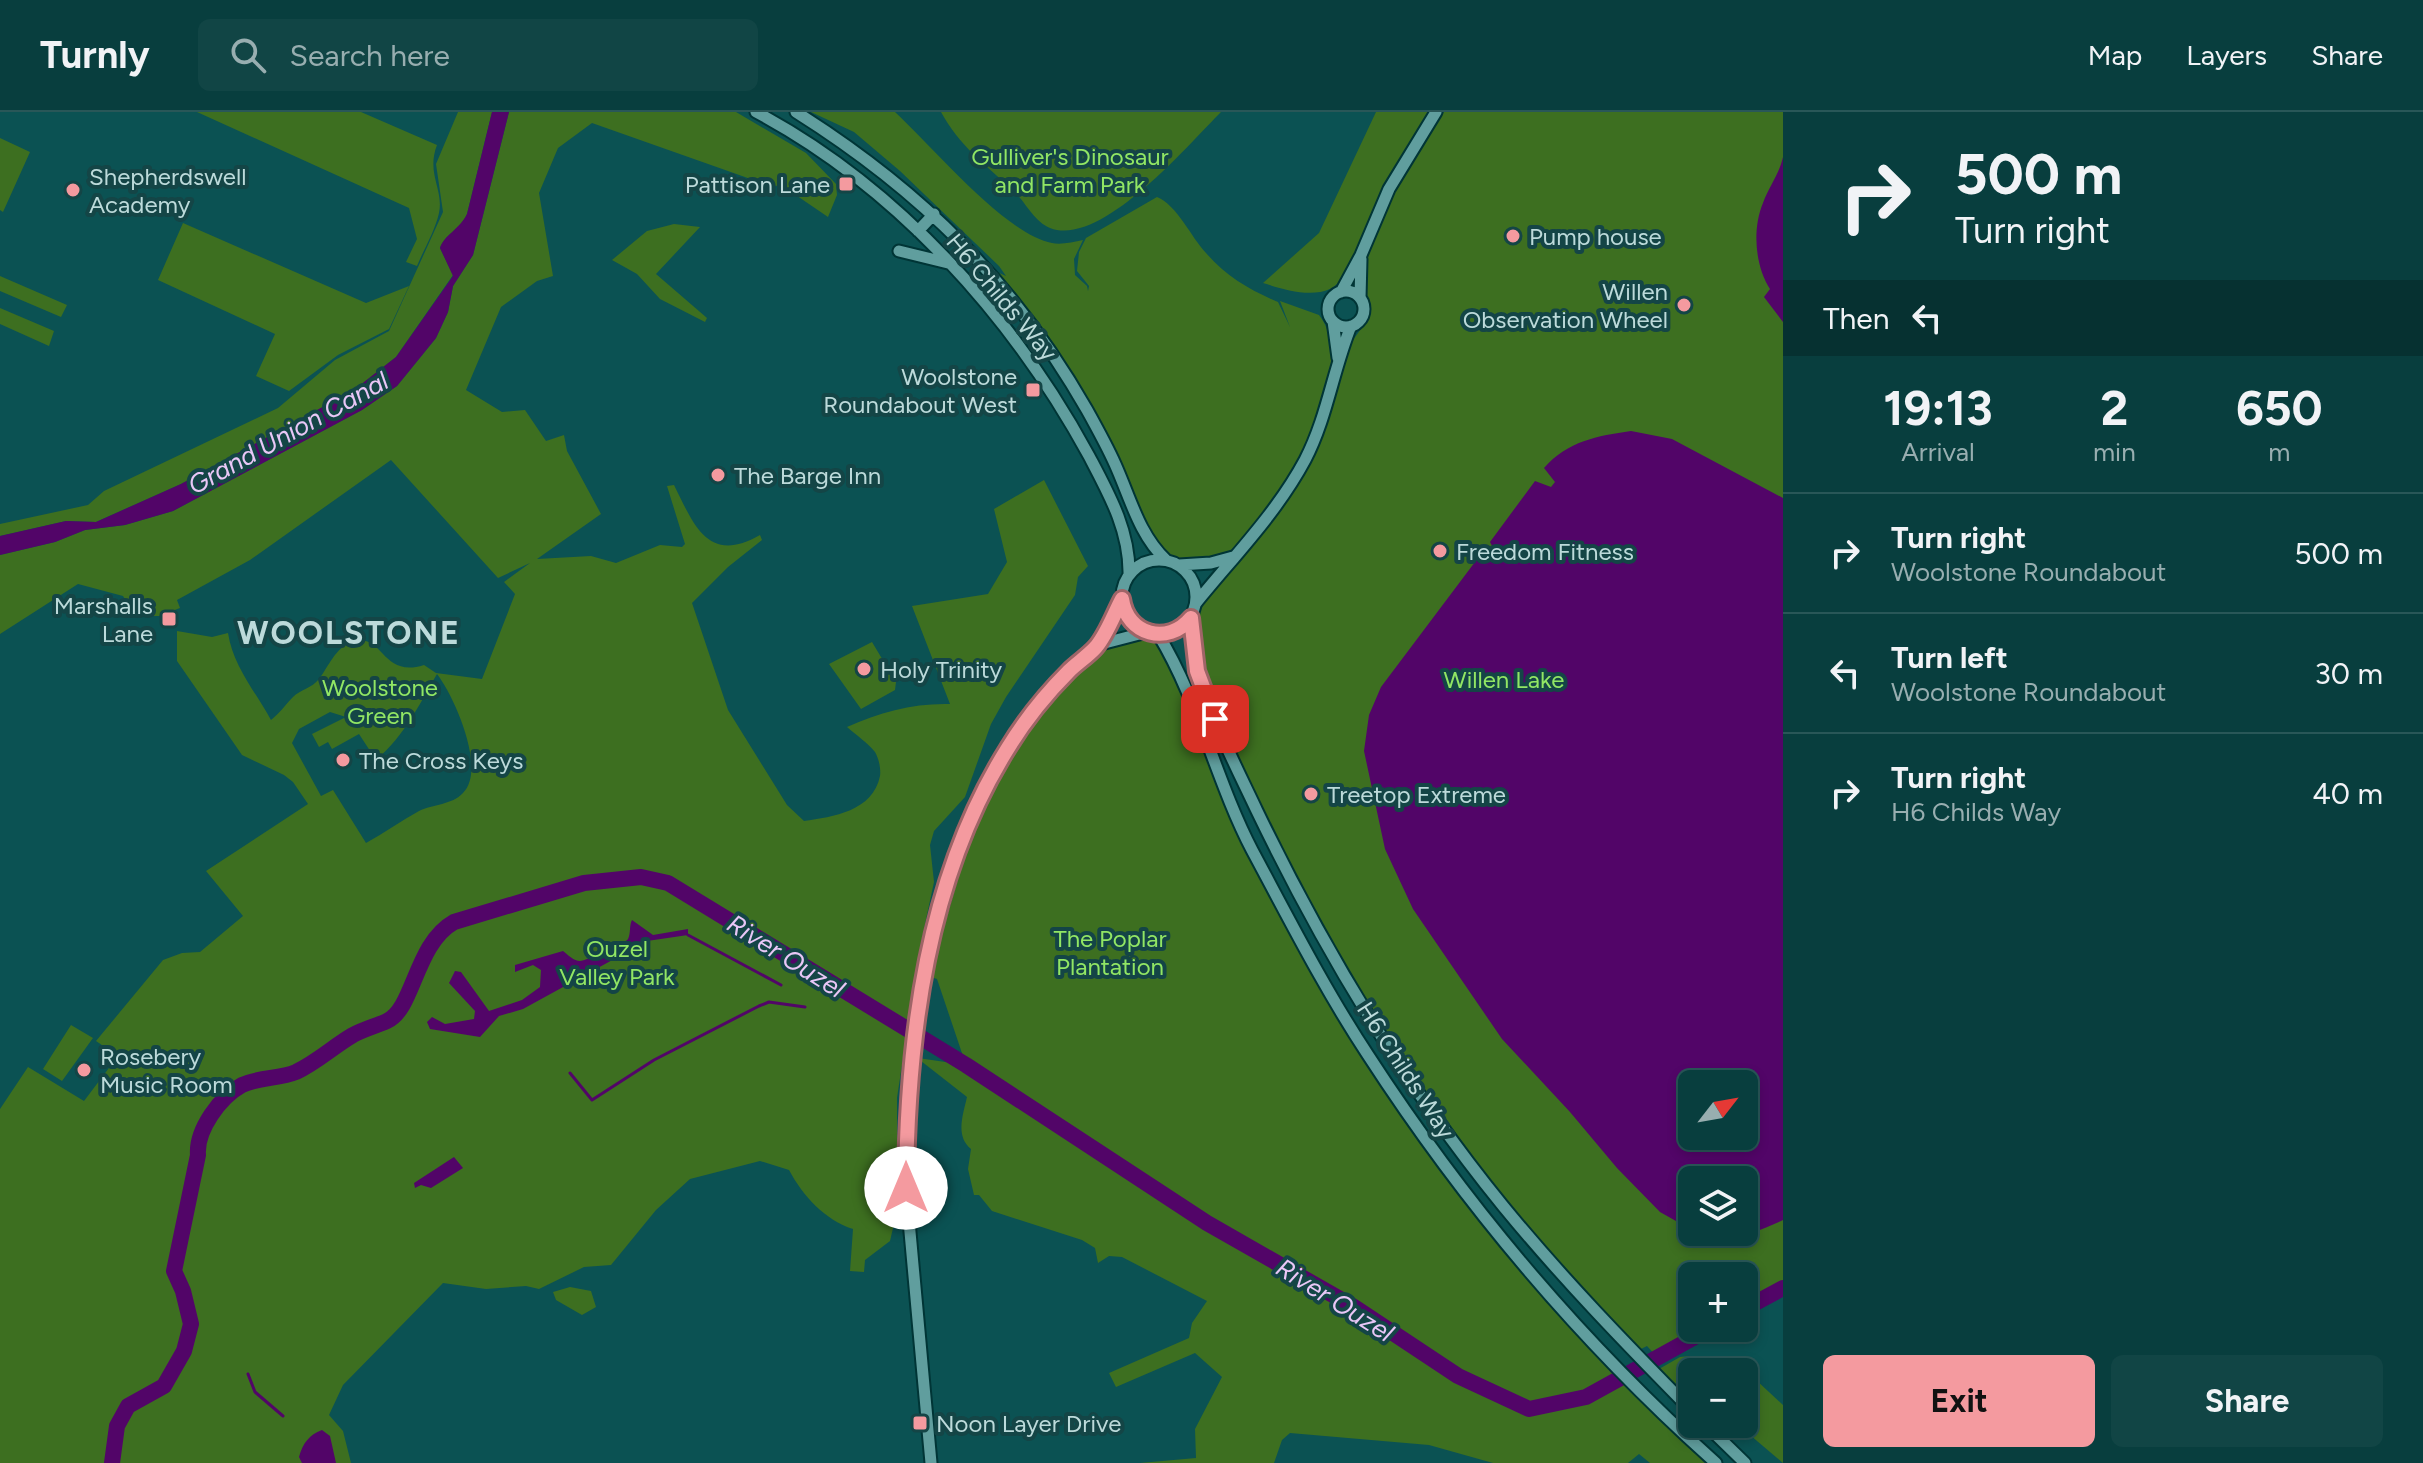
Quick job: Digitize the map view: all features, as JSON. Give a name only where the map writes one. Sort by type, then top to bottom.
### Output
[{"type":"street","name":"H6 Childs Way","points":[[756,112],[806,143],[870,190],[918,231],[1021,348],[1079,438],[1126,534],[1127,578]]},
{"type":"street","name":"H6 Childs Way","points":[[796,112],[884,172],[934,214],[988,268],[1065,371],[1114,462],[1145,534],[1173,563]]},
{"type":"street","points":[[1338,359],[1333,321],[1328,311],[1330,302],[1341,292],[1361,255],[1389,189],[1435,113]]},
{"type":"street","points":[[918,231],[934,214]]},
{"type":"street","points":[[899,251],[949,263]]},
{"type":"street","points":[[1097,645],[1180,628],[1191,618],[1196,603],[1283,496],[1320,426],[1338,359],[1351,326],[1363,315],[1360,298],[1361,255]]},
{"type":"street","points":[[1341,292],[1351,292],[1360,298]]},
{"type":"street","points":[[1333,321],[1341,326],[1351,326]]},
{"type":"street","points":[[931,1461],[906,1188],[907,1101],[928,955],[961,842],[986,784],[1041,701],[1097,645],[1122,598],[1127,578],[1139,565],[1152,560],[1211,563],[1233,557]]},
{"type":"street","points":[[1173,563],[1193,581],[1196,603]]},
{"type":"street","points":[[1122,598],[1130,619],[1153,633]]},
{"type":"street","name":"H6 Childs Way","points":[[1191,618],[1197,671],[1225,743],[1271,839],[1327,943],[1411,1082],[1503,1205],[1605,1324],[1678,1397]]},
{"type":"street","name":"H6 Childs Way","points":[[1153,633],[1176,663],[1199,727],[1247,840],[1307,953],[1366,1053],[1441,1162],[1585,1336],[1663,1416],[1716,1463]]},
{"type":"street","points":[[1719,1438],[1745,1463]]},
{"type":"green space","points":[[197,112],[361,112],[437,145],[433,164],[439,213],[417,266],[406,262],[417,239],[409,208]]},
{"type":"green space","points":[[458,112],[492,112],[467,214],[440,248],[453,275],[396,357],[354,390],[181,484],[96,522],[66,521],[0,536],[0,524],[88,505],[104,491],[278,408],[335,360],[389,331],[443,212],[436,164]]},
{"type":"green space","name":"Ouzel Valley Park","points":[[509,112],[736,112],[806,153],[836,184],[837,195],[828,217],[784,187],[765,184],[592,123],[558,148],[539,193],[553,276],[537,281],[501,307],[466,390],[502,412],[525,410],[546,441],[564,435],[567,451],[601,514],[537,559],[591,556],[616,563],[660,545],[682,547],[685,544],[667,486],[674,485],[696,526],[715,543],[742,543],[760,535],[762,540],[728,567],[692,603],[728,710],[787,805],[804,821],[839,814],[861,805],[876,788],[880,773],[875,752],[847,727],[897,710],[950,704],[912,606],[988,594],[1007,562],[994,509],[1044,480],[1088,566],[1078,577],[1075,595],[991,724],[965,797],[934,831],[930,845],[934,882],[919,952],[897,1098],[897,1211],[890,1241],[865,1260],[864,1272],[850,1271],[853,1229],[833,1220],[816,1206],[789,1170],[760,1161],[690,1179],[656,1210],[611,1265],[584,1267],[539,1289],[526,1286],[486,1289],[443,1283],[343,1385],[329,1415],[343,1431],[351,1463],[0,1463],[0,1109],[28,1067],[84,1101],[118,1056],[96,1041],[163,960],[182,953],[200,952],[243,916],[206,871],[308,804],[293,782],[284,775],[242,755],[177,661],[177,631],[212,637],[228,633],[240,667],[271,720],[296,695],[316,682],[346,645],[362,640],[399,666],[410,668],[424,665],[436,673],[482,679],[515,594],[504,582],[530,563],[498,578],[391,460],[250,560],[177,600],[180,608],[159,616],[135,616],[123,596],[78,584],[0,634],[0,555],[55,542],[85,530],[125,525],[173,511],[362,410],[397,386],[436,338],[448,312],[453,286],[473,255]],"holes":[[[437,674],[459,715],[470,751],[469,782],[459,797],[419,811],[366,843],[333,790],[321,796],[292,743],[299,729],[330,712],[346,717],[312,734],[319,747],[328,742],[332,749],[359,734],[376,760],[403,730]]]},
{"type":"green space","points":[[811,112],[895,112],[970,187],[1013,224],[1052,243],[1083,240],[1074,259],[1075,275],[1088,291],[1089,286],[1077,271],[1079,252],[1086,238],[1157,197],[1171,207],[1222,269],[1248,288],[1278,302],[1290,327],[1280,301],[1319,315],[1330,339],[1331,368],[1312,436],[1276,500],[1239,544],[1226,553],[1210,558],[1185,564],[1170,561],[1168,553],[1149,531],[1096,426],[988,268],[1006,276],[999,266],[900,171],[854,132]]},
{"type":"green space","name":"Gulliver's Dinosaur and Farm Park","points":[[941,112],[1221,112],[1166,168],[1118,209],[1094,223],[1071,230],[1050,228],[1039,221],[1012,189],[964,144]]},
{"type":"green space","points":[[1376,112],[1430,112],[1387,182],[1348,272],[1330,289],[1322,292],[1296,292],[1263,283],[1319,233]]},
{"type":"green space","name":"Willen Lake","points":[[1444,112],[1783,112],[1783,1288],[1758,1302],[1758,1262],[1678,1262],[1678,1342],[1686,1342],[1658,1358],[1647,1346],[1633,1353],[1503,1205],[1411,1082],[1271,839],[1197,671],[1191,618],[1196,603],[1213,592],[1270,524],[1310,462],[1326,427],[1345,359],[1353,340],[1368,319],[1365,265],[1375,233],[1401,177]]},
{"type":"green space","points":[[0,138],[30,152],[3,212],[0,210]]},
{"type":"green space","points":[[183,223],[366,303],[409,286],[389,329],[338,355],[289,391],[256,376],[275,334],[158,280]]},
{"type":"green space","points":[[674,224],[700,227],[656,274],[707,318],[705,322],[660,299],[637,274],[612,260],[647,231]]},
{"type":"green space","points":[[0,276],[67,305],[61,317],[0,291]]},
{"type":"green space","points":[[0,308],[54,331],[49,346],[0,324]]},
{"type":"green space","name":"The Poplar Plantation","points":[[1147,632],[1158,634],[1247,840],[1394,1095],[1585,1336],[1678,1426],[1678,1438],[1690,1438],[1716,1463],[1650,1463],[1639,1454],[1628,1463],[1493,1463],[1429,1445],[1290,1433],[1282,1440],[1274,1463],[1140,1463],[1196,1458],[1195,1429],[1222,1377],[1195,1353],[1116,1387],[1109,1373],[1189,1338],[1192,1323],[1207,1301],[1122,1257],[1109,1256],[1098,1263],[1095,1248],[1082,1240],[992,1211],[979,1195],[974,1195],[968,1169],[971,1149],[962,1132],[967,1097],[921,1061],[911,1057],[966,1065],[937,979],[931,977],[933,969],[928,955],[961,842],[1010,745],[1097,645]]},
{"type":"green space","points":[[872,642],[896,682],[895,690],[861,709],[829,664]]},
{"type":"green space","points":[[71,1025],[93,1038],[62,1081],[43,1069]]},
{"type":"green space","points":[[570,1287],[591,1291],[596,1307],[582,1315],[556,1300],[553,1292]]},
{"type":"green space","points":[[1678,1358],[1678,1386],[1659,1369]]},
{"type":"green space","points":[[1758,1382],[1783,1405],[1783,1463],[1754,1438],[1758,1438]]},
{"type":"water","name":"Grand Union Canal","points":[[492,112],[509,112],[473,255],[453,286],[448,312],[436,338],[397,386],[362,410],[173,511],[125,525],[85,530],[55,542],[0,555],[0,536],[66,521],[96,522],[181,484],[354,390],[396,357],[453,276],[440,248],[467,214]]},
{"type":"water","points":[[1783,157],[1783,322],[1764,297],[1770,289],[1758,259],[1756,236],[1765,197]]},
{"type":"water","points":[[1631,431],[1672,439],[1783,498],[1783,1220],[1758,1230],[1758,1166],[1678,1166],[1678,1222],[1660,1212],[1617,1168],[1502,1039],[1413,909],[1385,849],[1364,751],[1369,715],[1381,687],[1481,554],[1493,560],[1497,555],[1490,542],[1535,481],[1551,487],[1555,482],[1544,468],[1573,446]]},
{"type":"water","points":[[632,920],[653,935],[688,929],[688,935],[647,941],[523,1009],[499,1016],[480,1037],[430,1029],[427,1022],[432,1017],[445,1024],[474,1019],[475,1011],[449,983],[455,971],[461,972],[489,1011],[522,1000],[540,987],[541,970],[533,965],[515,972],[515,965],[563,951],[578,961],[590,958],[628,939]]},
{"type":"water","points":[[454,1157],[463,1168],[431,1188],[421,1185],[415,1188],[414,1183]]},
{"type":"water","points":[[322,1430],[330,1436],[336,1463],[302,1463],[299,1457],[305,1444],[313,1434]]},
{"type":"waterway","name":"River Ouzel","points":[[112,1463],[117,1426],[128,1406],[164,1386],[184,1351],[191,1324],[183,1291],[174,1271],[198,1145],[205,1125],[226,1097],[242,1085],[296,1072],[353,1035],[387,1021],[403,1004],[431,945],[454,922],[584,883],[641,877],[668,883],[966,1065],[1207,1223],[1354,1307],[1458,1376],[1529,1409],[1586,1397],[1686,1342]]},
{"type":"waterway","points":[[688,935],[781,985]]},
{"type":"waterway","points":[[570,1073],[592,1100],[654,1060],[759,1006],[769,1002],[805,1007]]},
{"type":"waterway","name":"River Ouzel","points":[[1758,1301],[1783,1288]]},
{"type":"waterway","points":[[248,1374],[255,1392],[283,1416]]},
{"type":"place","name":"Pattison Lane","points":[[846,184]]},
{"type":"place","name":"Shepherdswell Academy","points":[[73,190]]},
{"type":"place","name":"Pump house","points":[[1513,236]]},
{"type":"place","name":"Willen Observation Wheel","points":[[1684,305]]},
{"type":"place","name":"Woolstone Roundabout West","points":[[1033,390]]},
{"type":"place","name":"The Barge Inn","points":[[718,475]]},
{"type":"place","name":"Freedom Fitness","points":[[1440,551]]},
{"type":"place","name":"Marshalls Lane","points":[[169,619]]},
{"type":"place","name":"Holy Trinity","points":[[864,669]]},
{"type":"place","name":"The Cross Keys","points":[[343,760]]},
{"type":"place","name":"Treetop Extreme","points":[[1311,794]]},
{"type":"place","name":"Rosebery Music Room","points":[[84,1070]]},
{"type":"place","name":"Noon Layer Drive","points":[[920,1423]]},
{"type":"district","name":"WOOLSTONE","points":[[349,633]]},
{"type":"route","points":[[906,1188],[907,1101],[928,955],[961,842],[986,784],[1010,745],[1041,701],[1097,645],[1122,599],[1130,619],[1147,632],[1173,632],[1191,618],[1197,671],[1215,719]]},
{"type":"park label","name":"Woolstone Green","points":[[380,701]]}]
